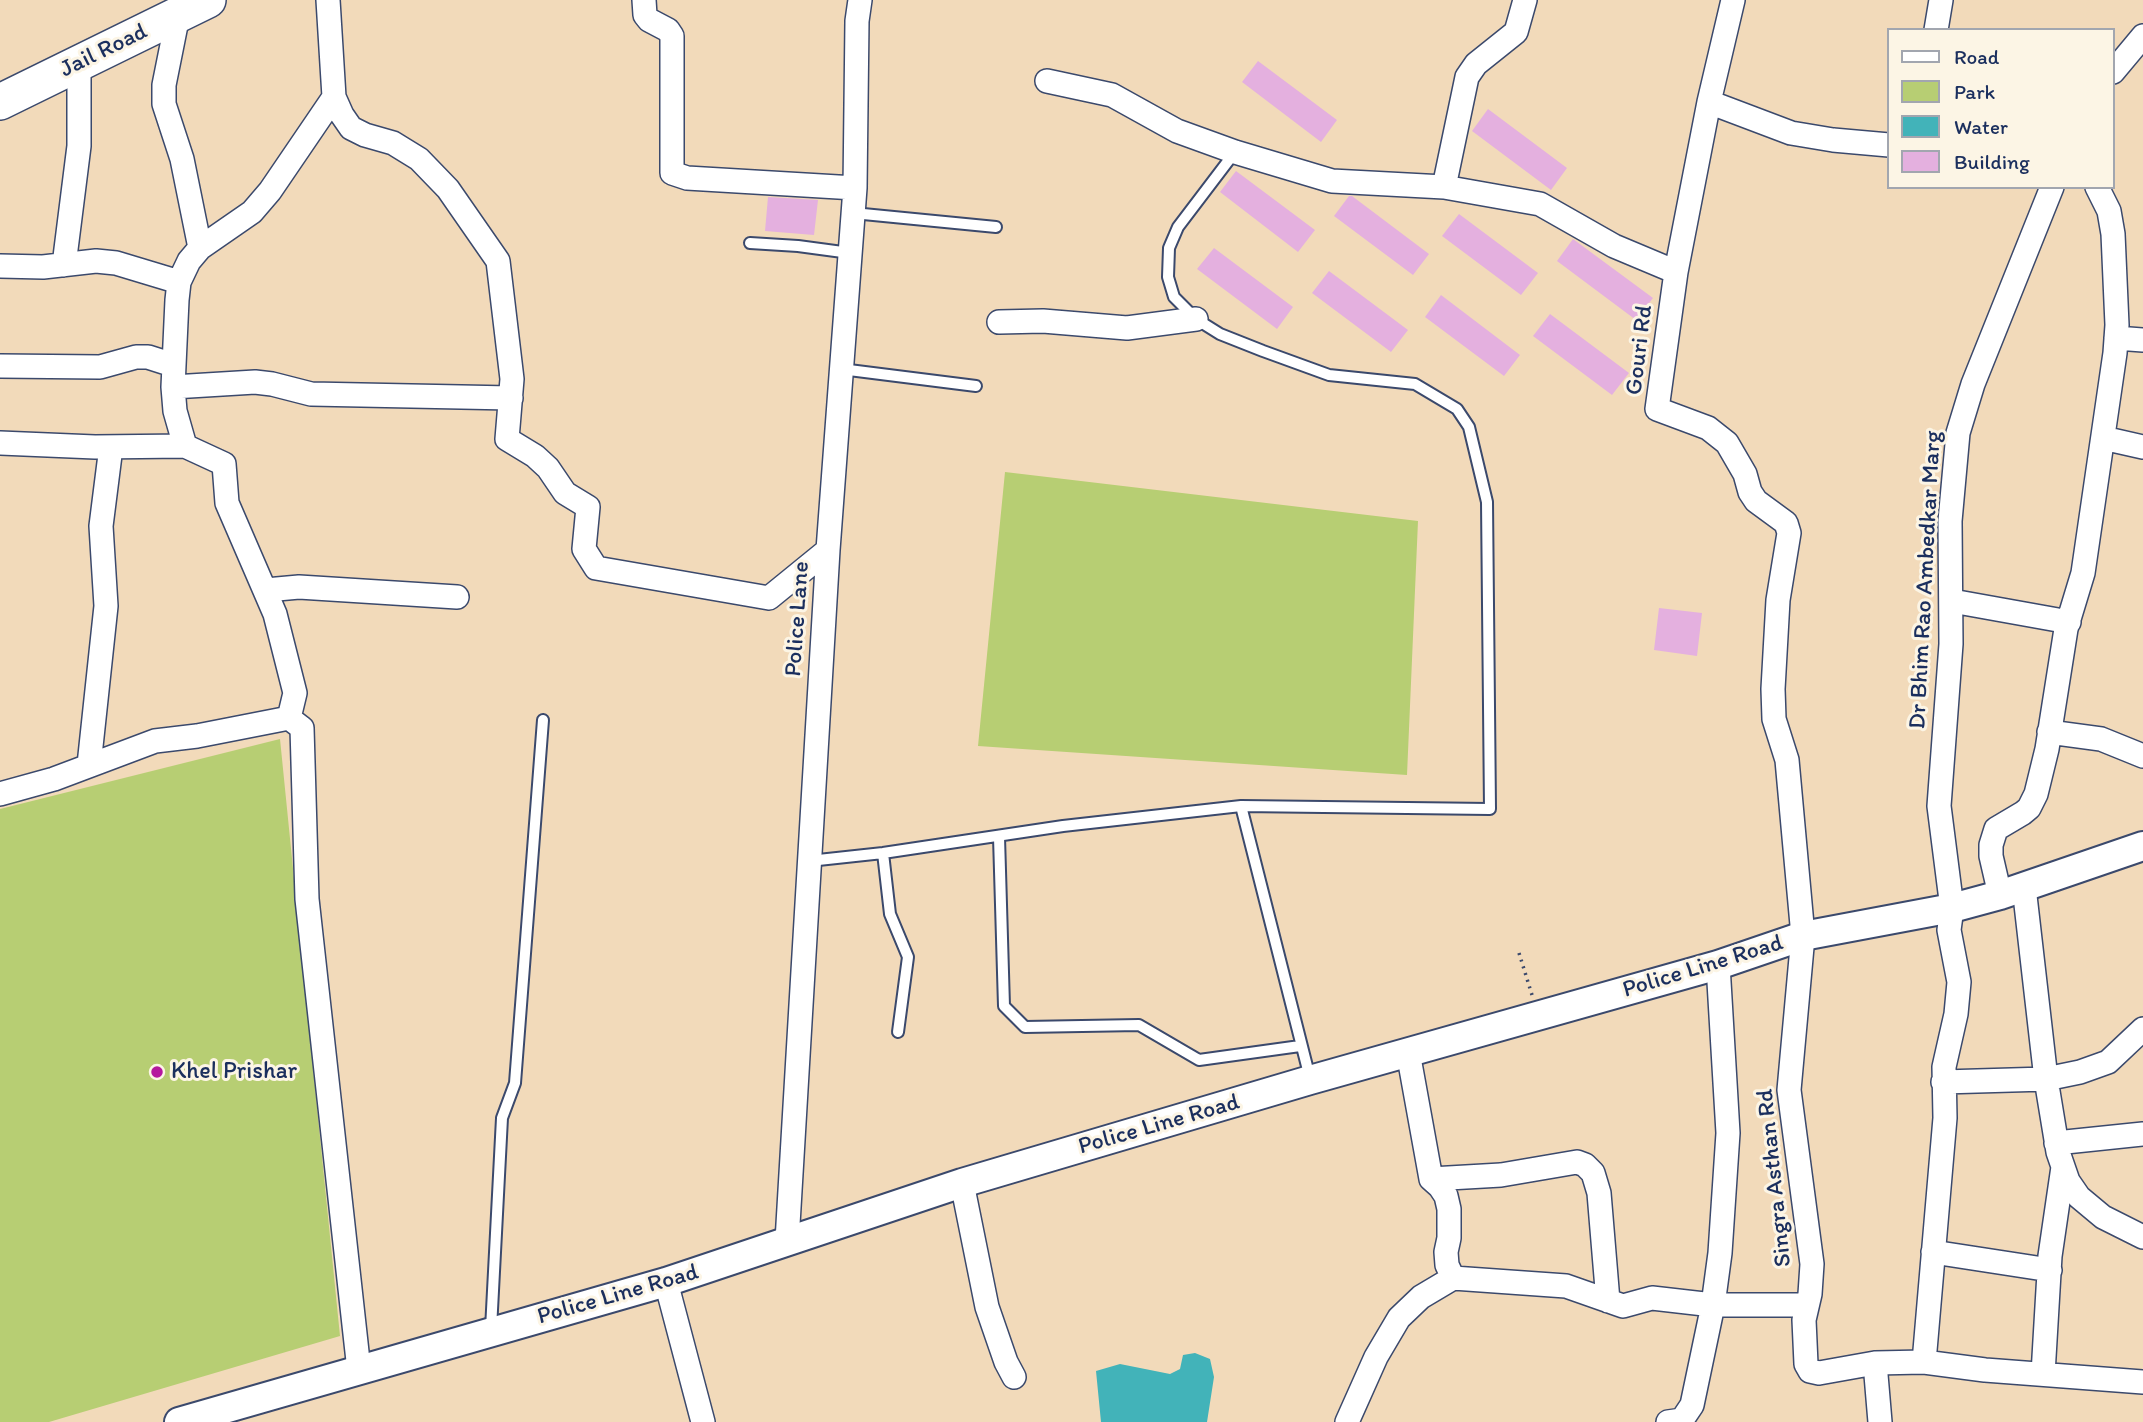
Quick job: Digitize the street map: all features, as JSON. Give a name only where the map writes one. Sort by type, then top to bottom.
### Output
[{"type":"main road","name":"Jail Road","points":[[0,102],[193,7]]},
{"type":"street","points":[[328,0],[334,97],[342,115],[351,128],[393,143],[419,159],[449,189],[498,261],[512,379],[507,439],[535,456],[548,468],[565,493],[589,507],[584,549],[596,568],[769,598],[828,550]]},
{"type":"street","points":[[644,0],[645,15],[668,30],[672,36],[672,173],[687,178],[855,188]]},
{"type":"street","name":"Police Lane","points":[[787,1241],[828,550],[855,188],[857,21],[860,0]]},
{"type":"street","points":[[1444,187],[1467,78],[1476,64],[1516,32],[1525,0]]},
{"type":"street","name":"Gouri Rd","points":[[1734,0],[1709,102],[1676,272],[1657,409],[1708,428],[1727,443],[1745,474],[1750,492],[1756,501],[1786,523],[1789,533],[1778,600],[1773,699],[1774,719],[1787,760],[1803,936]]},
{"type":"street","points":[[1936,28],[1941,0]]},
{"type":"street","points":[[193,7],[164,85],[164,104],[182,159],[200,248]]},
{"type":"street","points":[[2115,70],[2143,36]]},
{"type":"street","points":[[64,265],[79,146],[79,64]]},
{"type":"street","points":[[1047,82],[1080,86],[1112,95],[1178,131],[1235,152],[1332,181],[1444,187],[1540,204],[1614,246],[1676,272]]},
{"type":"street","points":[[185,446],[175,411],[173,376],[173,339],[179,282],[189,261],[200,248],[252,212],[270,191],[334,97]]},
{"type":"street","points":[[1709,102],[1791,133],[1888,145]]},
{"type":"street","name":"Dr Bhim Rao Ambedkar Marg","points":[[1924,1362],[1945,1118],[1943,1082],[1958,997],[1957,963],[1949,930],[1952,908],[1939,806],[1952,601],[1950,521],[1958,433],[1973,384],[2051,189]]},
{"type":"street","points":[[2098,189],[2109,211],[2113,234],[2116,338],[2083,573],[2068,622],[2036,794],[2029,808],[1996,829],[1991,856],[2012,891],[2056,1143],[2068,1181],[2079,1197],[2103,1217],[2143,1237]]},
{"type":"street","points":[[0,265],[64,265],[96,261],[116,263],[179,282]]},
{"type":"street","points":[[999,322],[1043,321],[1126,328],[1196,319]]},
{"type":"street","points":[[2116,338],[2143,341]]},
{"type":"street","points":[[0,366],[100,367],[136,356],[148,357],[173,376],[272,384],[311,394],[511,398]]},
{"type":"street","points":[[2103,438],[2143,447]]},
{"type":"street","points":[[0,443],[111,447],[185,446],[224,464],[227,503],[279,626],[295,693],[289,718]]},
{"type":"street","points":[[89,765],[106,606],[101,526],[111,447]]},
{"type":"street","points":[[266,590],[299,587],[457,597]]},
{"type":"street","points":[[1952,601],[2068,622]]},
{"type":"street","points":[[0,794],[54,779],[155,741],[197,736],[289,718],[302,728],[307,899],[359,1370]]},
{"type":"street","points":[[2049,732],[2101,739],[2143,757]]},
{"type":"street","name":"Police Line Road","points":[[179,1422],[666,1282],[962,1183],[1310,1080],[1718,965],[1803,936],[1952,908],[2012,891],[2143,846]]},
{"type":"street","name":"Singra Asthan Rd","points":[[1803,936],[1789,1090],[1812,1264],[1803,1338],[1806,1364],[1810,1371],[1832,1372],[1875,1363],[1924,1362],[1985,1370],[2143,1382]]},
{"type":"street","points":[[1668,1422],[1682,1420],[1692,1405],[1713,1305],[1720,1252],[1728,1133],[1718,965]]},
{"type":"street","points":[[1943,1082],[2046,1079],[2080,1072],[2108,1062],[2143,1029]]},
{"type":"street","points":[[1408,1052],[1431,1179],[1446,1196],[1450,1221],[1447,1265],[1453,1278]]},
{"type":"street","points":[[2056,1143],[2143,1134]]},
{"type":"street","points":[[1431,1179],[1501,1175],[1577,1162],[1585,1165],[1593,1172],[1599,1193],[1608,1301]]},
{"type":"street","points":[[2043,1374],[2050,1270],[2063,1167]]},
{"type":"street","points":[[962,1183],[988,1307],[1006,1362],[1014,1377]]},
{"type":"street","points":[[1933,1252],[2050,1270]]},
{"type":"street","points":[[1347,1422],[1376,1357],[1399,1318],[1421,1297],[1453,1278],[1566,1286],[1623,1306],[1652,1298],[1713,1305],[1807,1305]]},
{"type":"street","points":[[666,1282],[703,1422]]},
{"type":"street","points":[[1875,1363],[1880,1422]]},
{"type":"lane","points":[[809,861],[999,837],[1063,825],[1241,806],[1490,809],[1487,502],[1469,427],[1457,409],[1415,384],[1329,375],[1220,334],[1196,319],[1174,297],[1168,277],[1169,248],[1178,227],[1235,152]]},
{"type":"lane","points":[[853,213],[996,227]]},
{"type":"lane","points":[[750,243],[850,253]]},
{"type":"lane","points":[[841,369],[975,386]]},
{"type":"lane","points":[[491,1332],[502,1118],[515,1083],[543,720]]},
{"type":"lane","points":[[1241,806],[1310,1080]]},
{"type":"lane","points":[[999,837],[1004,1006],[1025,1027],[1139,1025],[1199,1060],[1300,1046]]},
{"type":"lane","points":[[883,853],[890,914],[908,957],[898,1032]]},
{"type":"path","points":[[1520,953],[1538,1016]]},
{"type":"green space","points":[[1005,472],[1418,521],[1407,775],[978,746]]},
{"type":"green space","name":"Khel Prishar","points":[[280,739],[340,1336],[49,1422],[0,1422],[0,809]]},
{"type":"water","points":[[1195,1353],[1210,1359],[1214,1377],[1207,1422],[1101,1422],[1096,1371],[1120,1364],[1170,1374],[1180,1369],[1183,1355]]},
{"type":"building","points":[[1258,61],[1337,120],[1321,142],[1242,82]]},
{"type":"building","points":[[1488,109],[1567,168],[1551,190],[1472,131]]},
{"type":"building","points":[[1236,171],[1315,230],[1298,252],[1220,192]]},
{"type":"building","points":[[1349,196],[1429,254],[1413,275],[1334,216]]},
{"type":"building","points":[[768,197],[818,200],[814,235],[765,231]]},
{"type":"building","points":[[1459,214],[1538,273],[1521,295],[1442,236]]},
{"type":"building","points":[[1573,239],[1653,298],[1636,320],[1557,261]]},
{"type":"building","points":[[1214,248],[1293,307],[1277,329],[1197,269]]},
{"type":"building","points":[[1329,271],[1408,330],[1391,352],[1312,293]]},
{"type":"building","points":[[1441,295],[1520,355],[1504,376],[1425,317]]},
{"type":"building","points":[[1550,314],[1629,373],[1612,395],[1533,336]]},
{"type":"building","points":[[1659,608],[1702,613],[1697,656],[1654,650]]},
{"type":"place","name":"Khel Prishar","points":[[157,1072]]}]
